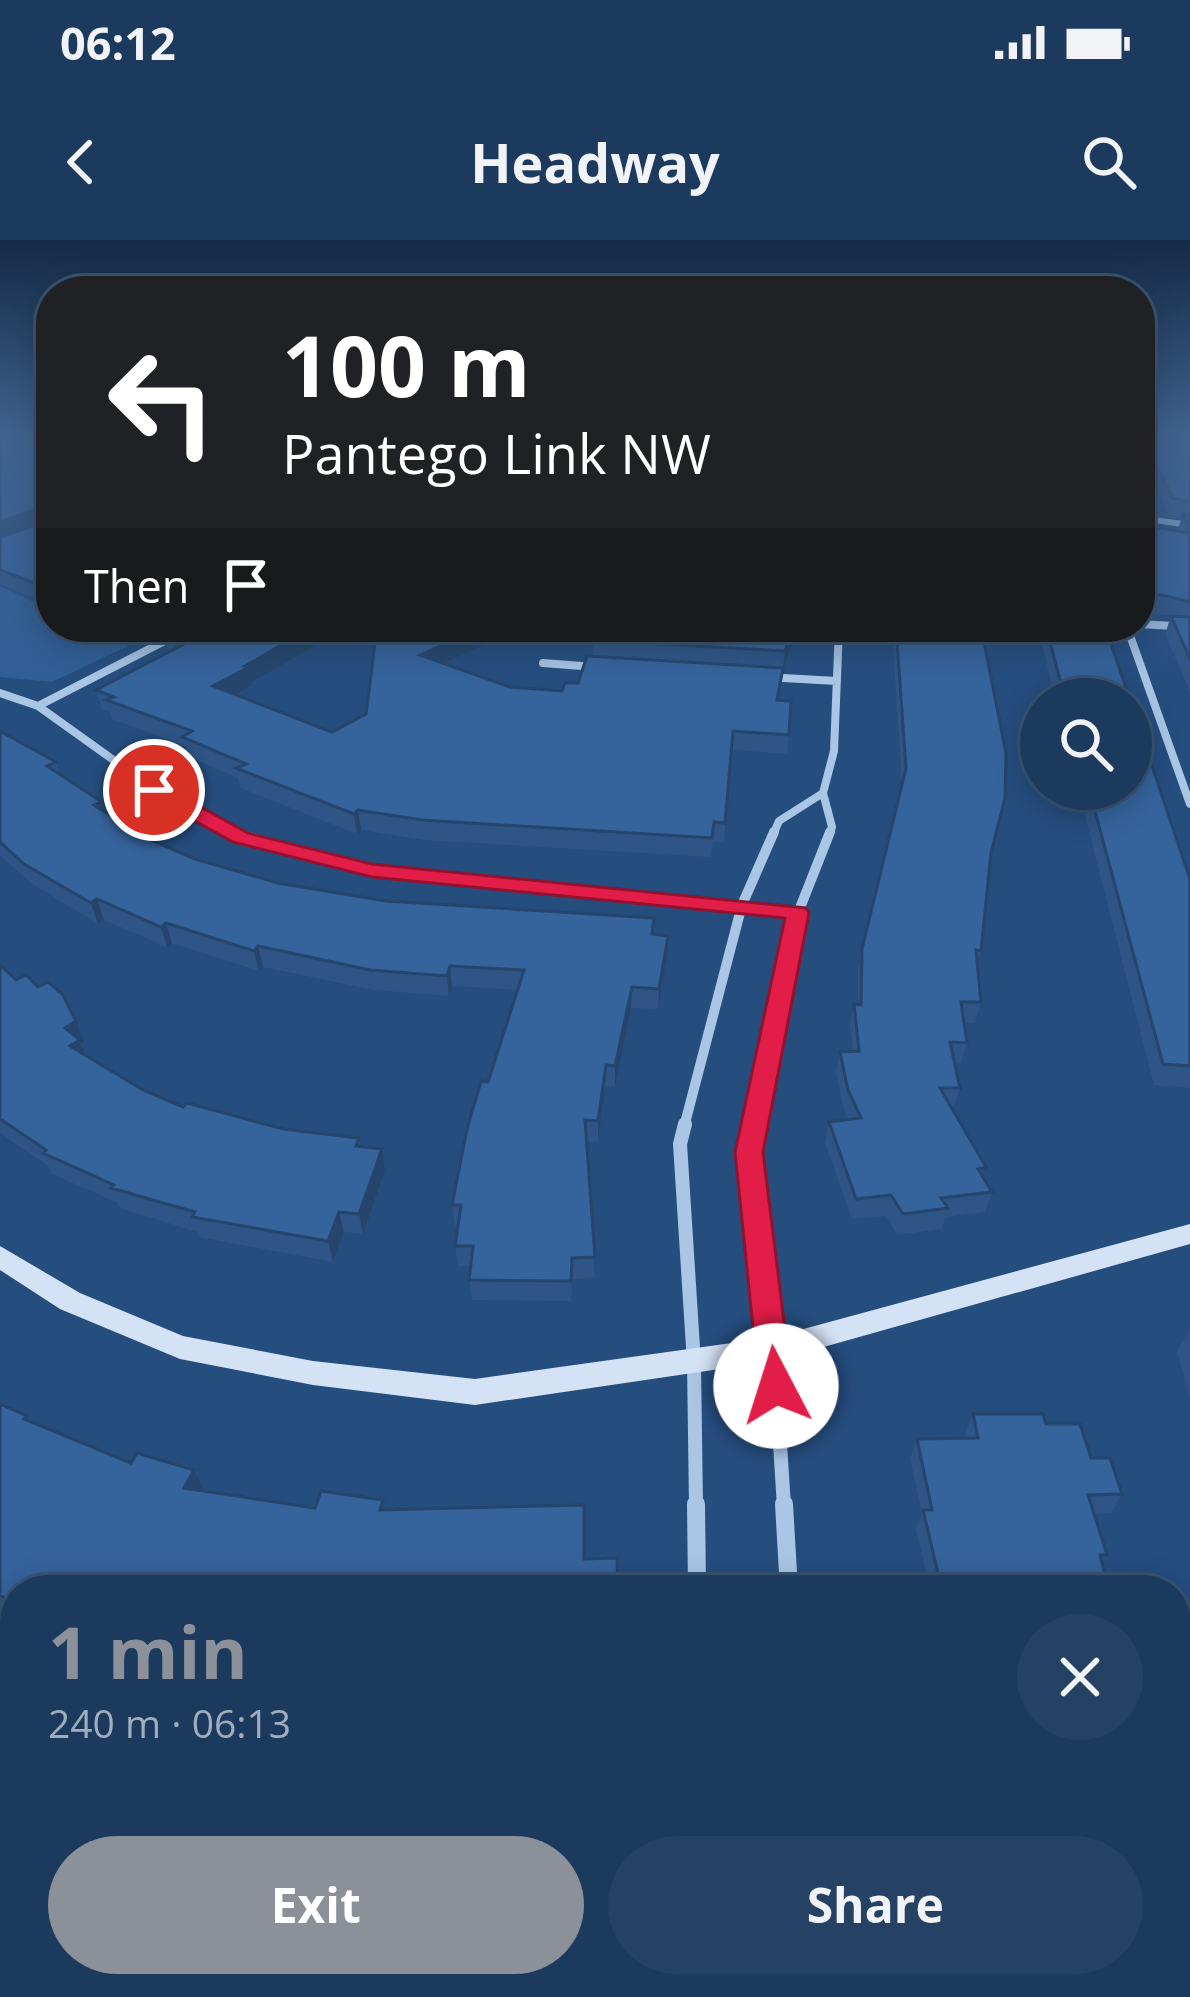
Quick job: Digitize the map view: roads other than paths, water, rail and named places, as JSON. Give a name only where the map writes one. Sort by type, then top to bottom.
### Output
[{"type":"street","points":[[1155,524],[1190,525]]},
{"type":"street","points":[[1155,625],[1190,627]]},
{"type":"street","points":[[38,706],[162,642]]},
{"type":"street","points":[[788,1575],[774,1349],[749,1152],[798,913],[832,826],[823,793],[834,751],[838,642]]},
{"type":"street","points":[[1131,642],[1190,804]]},
{"type":"street","points":[[542,663],[610,668]]},
{"type":"street","points":[[747,676],[837,681]]},
{"type":"street","points":[[0,693],[38,706],[154,790],[241,838],[372,871],[798,913]]},
{"type":"street","points":[[697,1575],[694,1364],[680,1144],[742,905],[779,821],[823,793]]},
{"type":"street","points":[[0,1256],[70,1301],[180,1347],[314,1372],[475,1392],[774,1349],[1190,1234]]}]
